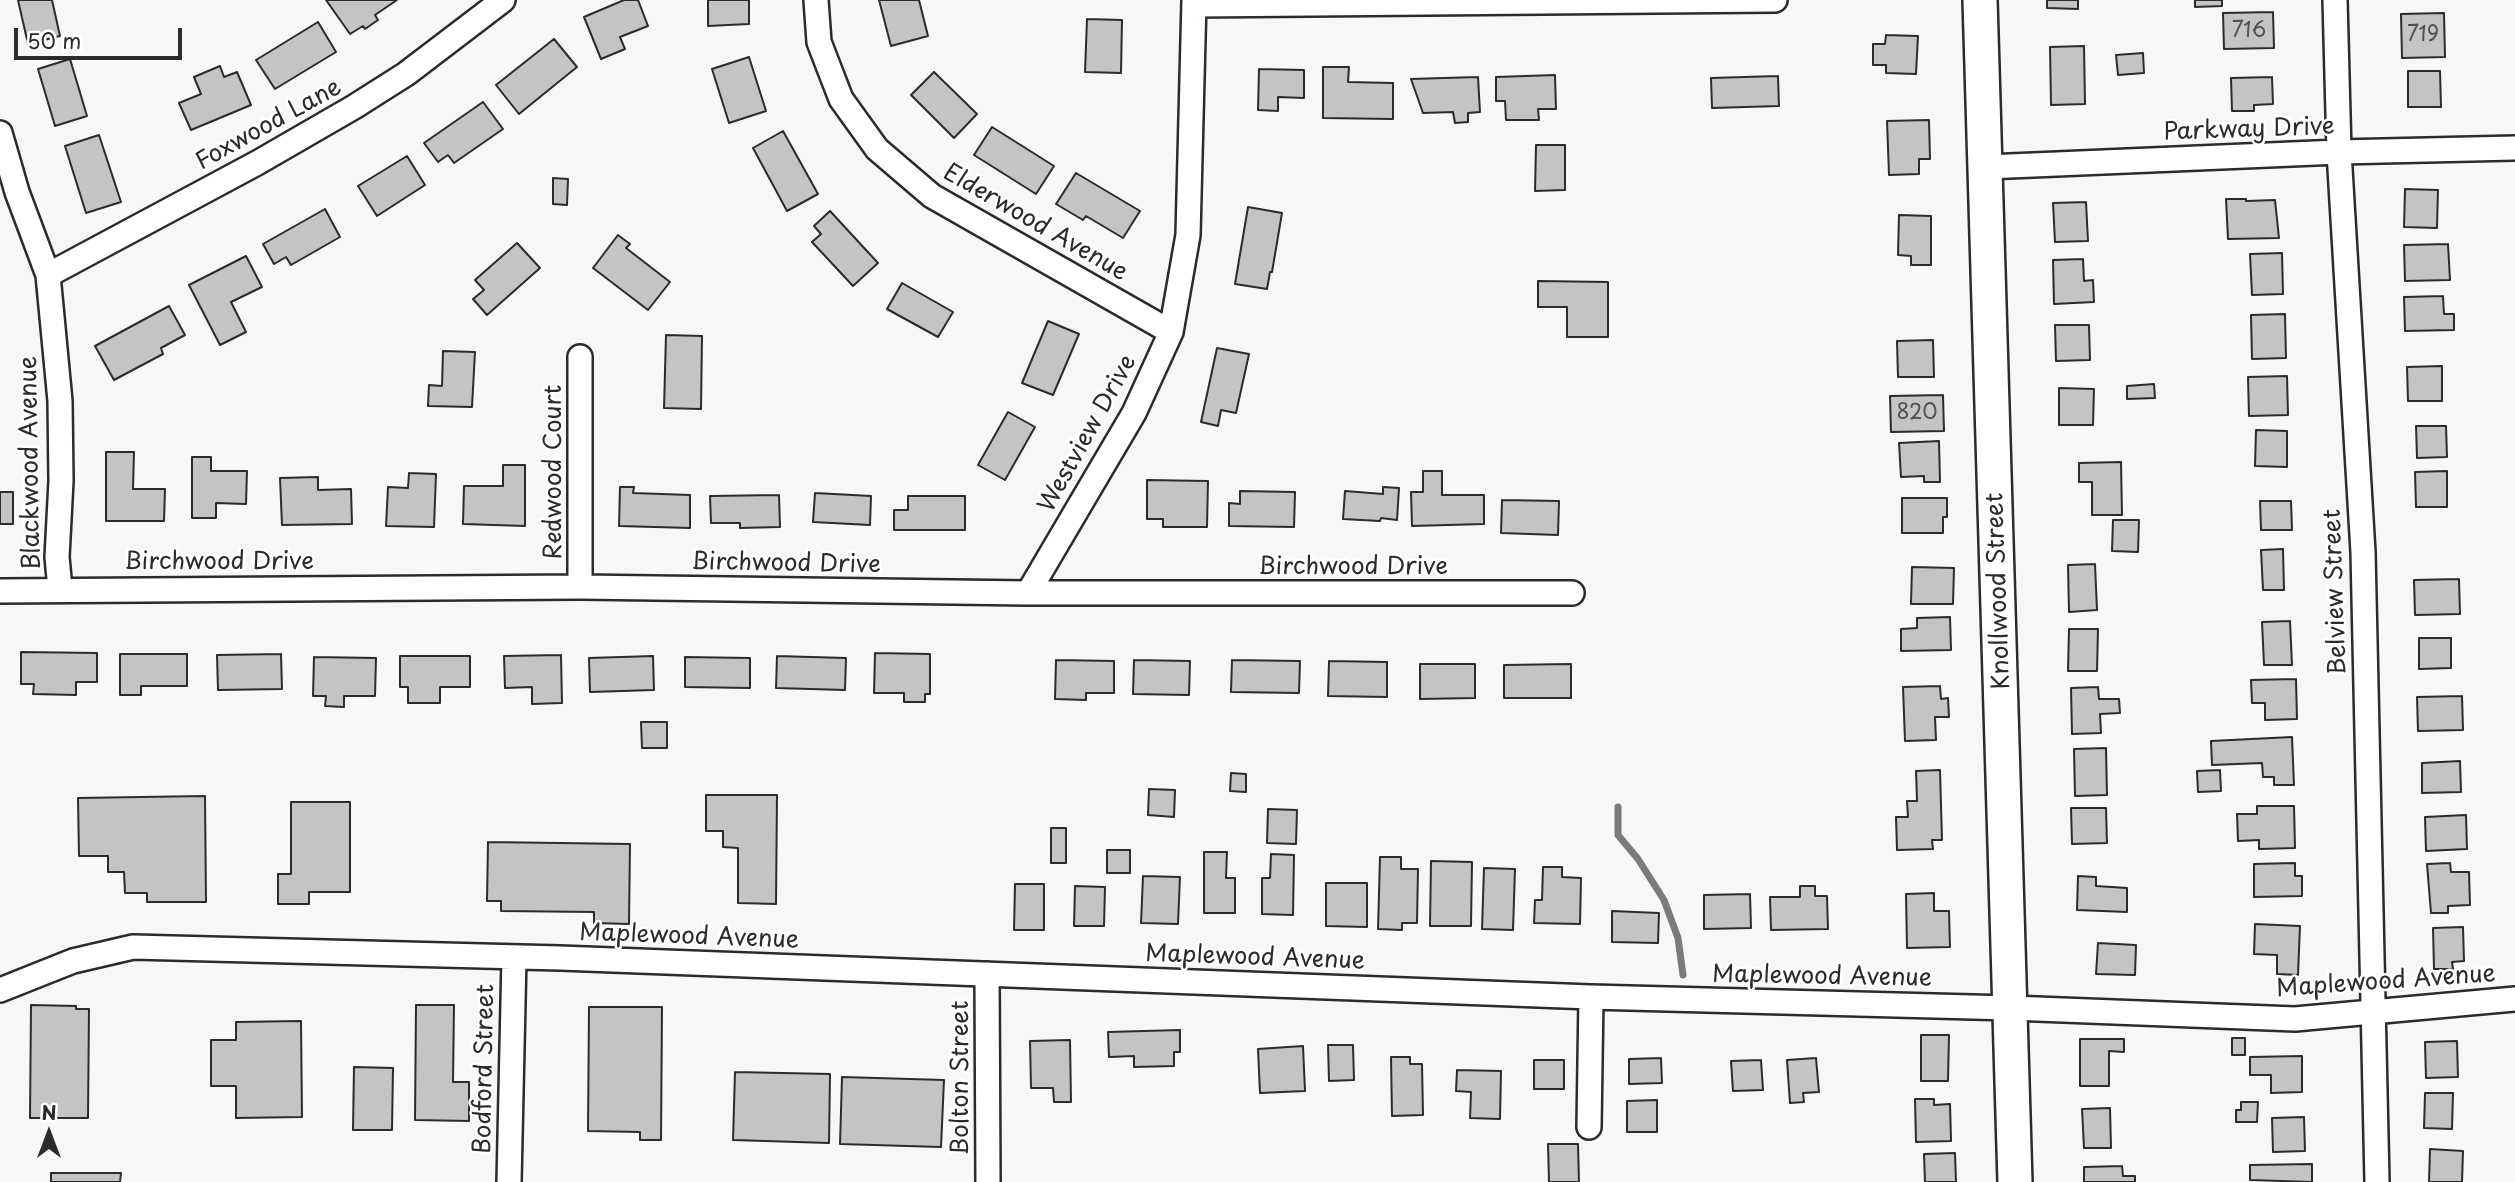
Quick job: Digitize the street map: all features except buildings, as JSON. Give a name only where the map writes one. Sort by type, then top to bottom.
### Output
[{"type":"main road","name":"Knollwood Street","points":[[1980,0],[2015,1182]]},
{"type":"street","name":"Foxwood Lane","points":[[48,275],[257,163],[354,107],[406,74],[503,0]]},
{"type":"street","name":"Elderwood Avenue","points":[[816,0],[819,42],[841,99],[877,149],[932,196],[1171,332]]},
{"type":"street","points":[[1194,2],[1774,0]]},
{"type":"street","name":"Belview Street","points":[[2335,0],[2339,152],[2363,552],[2377,1182]]},
{"type":"street","name":"Westview Drive","points":[[1028,593],[1134,413],[1171,332],[1188,235],[1194,2]]},
{"type":"street","name":"Blackwood Avenue","points":[[0,133],[17,192],[48,275],[61,401],[57,557],[60,589]]},
{"type":"street","name":"Parkway Drive","points":[[1986,167],[2339,152],[2515,148]]},
{"type":"street","name":"Redwood Court","points":[[580,357],[580,587]]},
{"type":"street","name":"Birchwood Drive","points":[[0,591],[580,587],[1028,593],[1572,593]]},
{"type":"street","name":"Maplewood Avenue","points":[[0,990],[74,961],[133,947],[514,957],[1591,997],[2295,1018],[2515,999]]},
{"type":"street","name":"Bodford Street","points":[[509,1182],[514,957]]},
{"type":"street","name":"Bolton Street","points":[[987,974],[988,1182]]},
{"type":"street","points":[[1589,1127],[1591,997]]},
{"type":"waterway","points":[[1618,807],[1618,835],[1638,859],[1664,900],[1678,938],[1683,975]]}]
